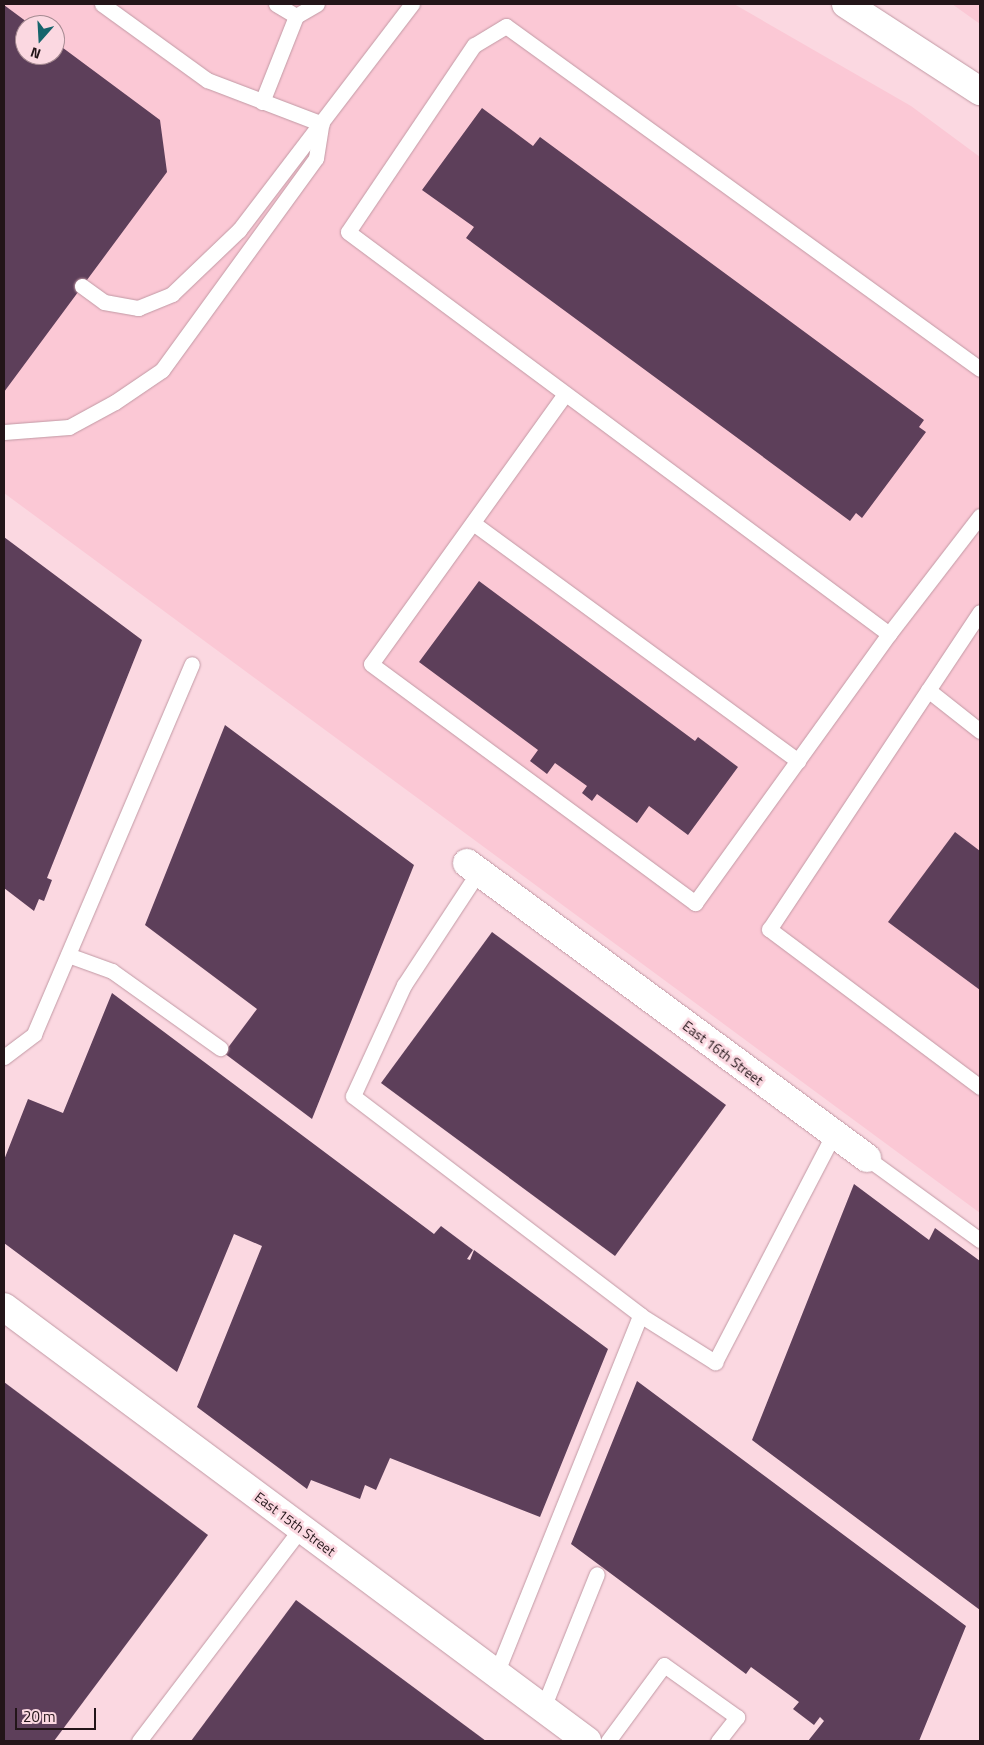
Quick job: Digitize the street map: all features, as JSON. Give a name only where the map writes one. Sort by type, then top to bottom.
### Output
[{"type":"street","points":[[858,7],[980,91]]},
{"type":"street","name":"East 16th Street","points":[[473,867],[833,1135],[867,1158]]},
{"type":"street","name":"East 15th Street","points":[[4,1307],[587,1741]]},
{"type":"lane","points":[[102,4],[207,80],[322,124]]},
{"type":"lane","points":[[276,4],[296,16]]},
{"type":"lane","points":[[262,102],[296,16],[317,4]]},
{"type":"lane","points":[[82,286],[104,302],[138,308],[172,294],[239,230],[412,4]]},
{"type":"lane","points":[[889,634],[348,232],[474,45],[506,26],[980,369]]},
{"type":"lane","points":[[4,432],[69,427],[115,402],[162,370],[316,158],[322,124]]},
{"type":"lane","points":[[565,394],[371,664],[695,904],[889,634],[980,516]]},
{"type":"lane","points":[[473,523],[798,761]]},
{"type":"lane","points":[[980,612],[769,928],[980,1087]]},
{"type":"lane","points":[[4,1057],[34,1034],[192,664]]},
{"type":"lane","points":[[928,690],[980,731]]},
{"type":"lane","points":[[473,867],[404,985],[353,1096],[640,1315],[715,1362],[833,1135]]},
{"type":"lane","points":[[68,955],[112,971],[220,1048]]},
{"type":"lane","name":"East 16th Street","points":[[867,1158],[980,1240]]},
{"type":"lane","points":[[496,1674],[640,1315]]},
{"type":"lane","points":[[139,1741],[301,1528]]},
{"type":"lane","points":[[543,1708],[597,1574]]},
{"type":"lane","points":[[608,1741],[664,1665],[737,1716],[718,1741]]},
{"type":"shaded area","points":[[4,4],[734,4],[911,106],[980,157],[980,1213],[4,493]]},
{"type":"shaded area","points":[[952,4],[980,4],[980,24]]},
{"type":"building","points":[[4,5],[18,15],[15,15],[15,65],[65,65],[65,49],[160,120],[167,172],[4,392]]},
{"type":"building","points":[[482,108],[533,146],[540,137],[924,420],[919,427],[926,432],[862,518],[856,513],[850,521],[466,238],[474,227],[422,190]]},
{"type":"building","points":[[4,537],[142,640],[47,878],[52,880],[44,901],[39,899],[34,911],[4,888]]},
{"type":"building","points":[[479,581],[695,741],[698,737],[738,767],[688,835],[649,806],[637,823],[597,794],[592,801],[582,793],[587,786],[555,763],[547,774],[530,761],[538,750],[419,662]]},
{"type":"building","points":[[225,725],[414,865],[312,1119],[224,1053],[257,1009],[145,925]]},
{"type":"building","points":[[955,832],[980,851],[980,990],[888,922]]},
{"type":"building","points":[[492,932],[726,1105],[615,1256],[381,1083]]},
{"type":"building","points":[[112,993],[434,1234],[441,1226],[473,1250],[467,1259],[470,1260],[474,1250],[608,1349],[540,1517],[390,1458],[376,1490],[365,1485],[360,1499],[311,1480],[307,1489],[197,1407],[262,1246],[234,1234],[177,1372],[4,1243],[4,1160],[28,1099],[63,1113]]},
{"type":"building","points":[[854,1184],[929,1240],[935,1228],[980,1261],[980,1610],[752,1440]]},
{"type":"building","points":[[637,1381],[966,1626],[919,1741],[808,1741],[824,1721],[820,1717],[814,1725],[793,1709],[799,1702],[751,1667],[746,1674],[571,1544]]},
{"type":"building","points":[[4,1382],[208,1535],[54,1741],[4,1741]]},
{"type":"building","points":[[296,1600],[486,1741],[191,1741]]}]
